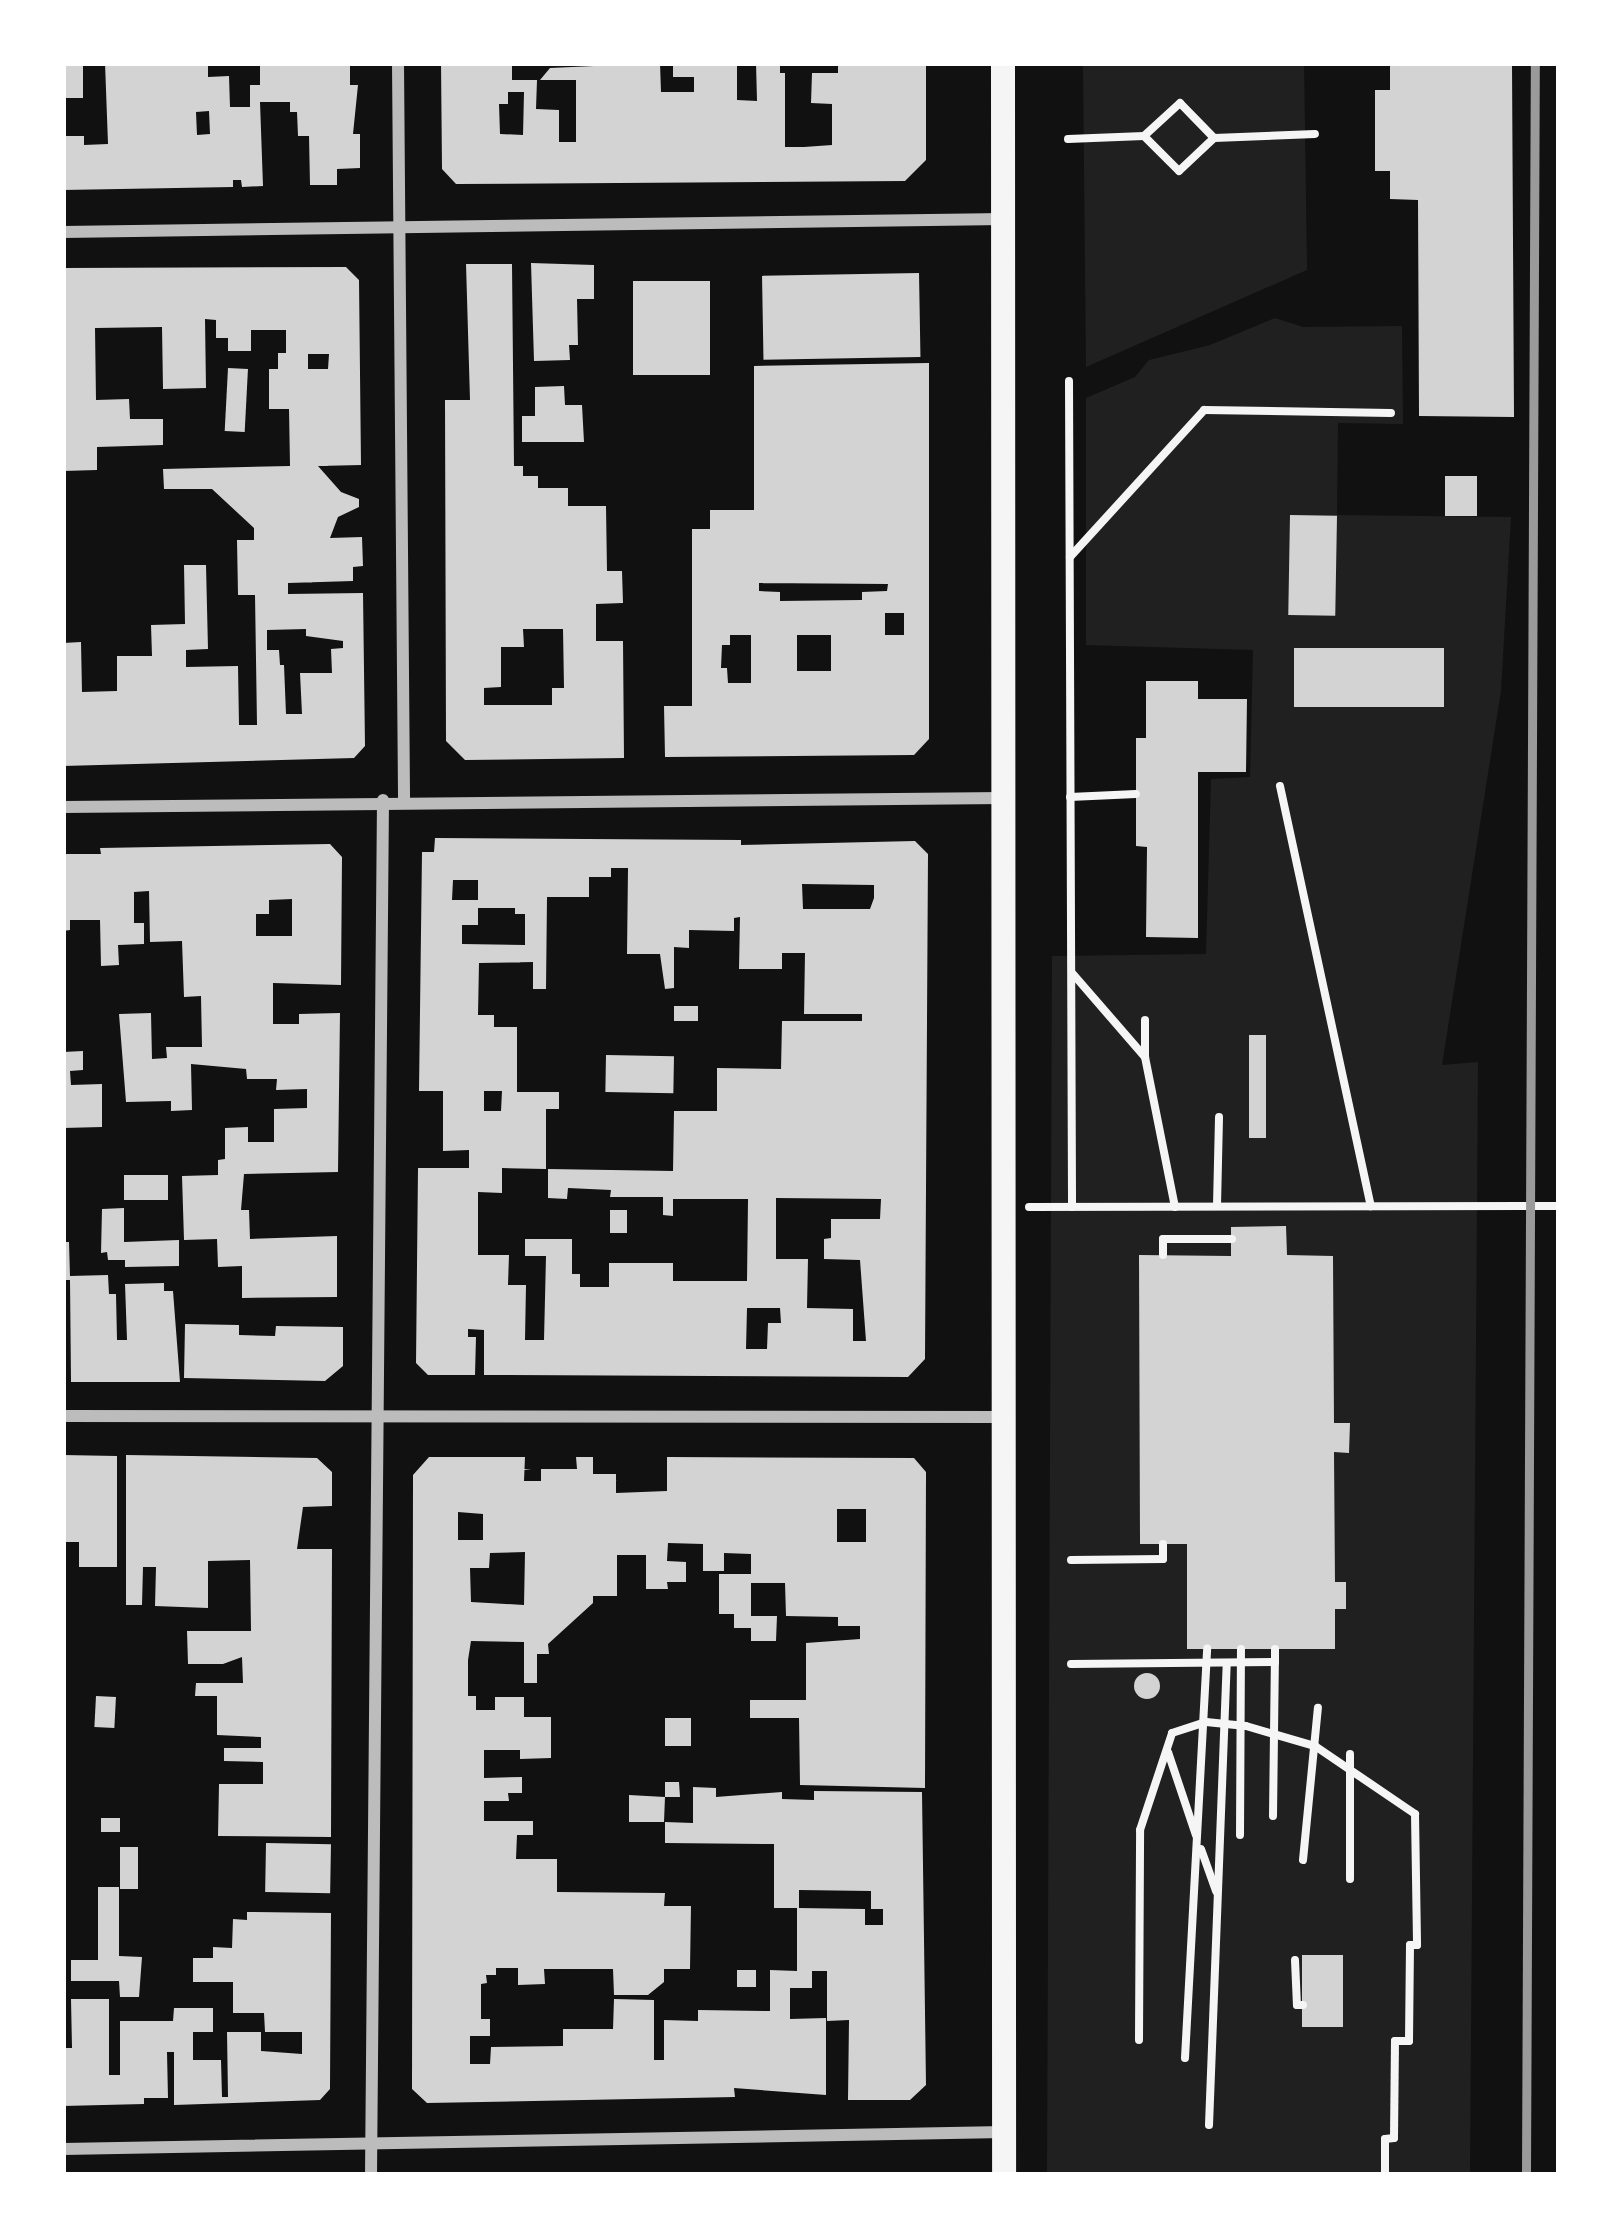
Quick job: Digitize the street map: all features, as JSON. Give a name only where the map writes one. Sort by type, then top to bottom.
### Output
[{"type":"main road","points":[[1004,63],[1004,2175]]},
{"type":"street","points":[[398,63],[404,800]]},
{"type":"street","points":[[63,232],[1004,219]]},
{"type":"street","points":[[63,807],[383,800],[1005,798]]},
{"type":"street","points":[[371,2175],[374,1416],[383,800]]},
{"type":"street","points":[[63,1417],[1005,1417]]},
{"type":"street","points":[[63,2149],[1004,2132]]},
{"type":"path","points":[[1068,139],[1144,136],[1180,103],[1214,138]]},
{"type":"path","points":[[1144,136],[1179,171],[1214,138],[1316,134]]},
{"type":"path","points":[[1069,381],[1072,1207]]},
{"type":"path","points":[[1069,559],[1204,410],[1391,412]]},
{"type":"path","points":[[1280,786],[1371,1206]]},
{"type":"path","points":[[1070,797],[1136,794]]},
{"type":"path","points":[[1071,972],[1145,1057]]},
{"type":"path","points":[[1145,1020],[1145,1057],[1175,1207]]},
{"type":"path","points":[[1217,1206],[1219,1117]]},
{"type":"path","points":[[1004,1206],[1559,1205]]},
{"type":"path","points":[[1163,1255],[1163,1239],[1232,1239]]},
{"type":"path","points":[[1071,1560],[1163,1559],[1163,1544]]},
{"type":"path","points":[[1185,2058],[1207,1649]]},
{"type":"path","points":[[1240,1835],[1241,1649]]},
{"type":"path","points":[[1273,1816],[1275,1649]]},
{"type":"path","points":[[1210,2126],[1227,1663]]},
{"type":"path","points":[[1071,1664],[1276,1663]]},
{"type":"path","points":[[1303,1860],[1318,1708]]},
{"type":"path","points":[[1139,2040],[1140,1830],[1172,1733],[1206,1723],[1240,1726],[1274,1731],[1280,1738],[1315,1746],[1415,1814],[1417,1945],[1410,1945],[1409,2041],[1395,2042],[1394,2138],[1384,2139],[1385,2175]]},
{"type":"path","points":[[1167,1751],[1217,1895]]},
{"type":"path","points":[[1350,1754],[1350,1879]]},
{"type":"path","points":[[1295,1960],[1297,2005],[1303,2005]]},
{"type":"shaded area","points":[[1083,63],[1304,63],[1307,270],[1086,367]]},
{"type":"shaded area","points":[[1275,318],[1303,327],[1402,326],[1403,424],[1338,423],[1337,515],[1511,517],[1501,691],[1442,1065],[1478,1062],[1470,2175],[1047,2175],[1052,956],[1206,954],[1211,779],[1250,777],[1253,650],[1086,645],[1086,398],[1135,377],[1149,360],[1210,345]]},
{"type":"building","points":[[63,63],[83,63],[83,98],[63,98]]},
{"type":"building","points":[[105,63],[208,63],[208,77],[229,76],[230,107],[250,107],[250,85],[260,85],[260,63],[350,63],[350,85],[358,85],[353,134],[360,134],[360,168],[337,169],[337,185],[310,185],[309,136],[298,136],[297,112],[290,112],[290,102],[260,102],[263,186],[242,187],[241,180],[233,180],[233,187],[63,190],[63,136],[84,136],[84,145],[108,144]],"holes":[[[209,111],[210,134],[197,135],[196,112]]]},
{"type":"building","points":[[441,63],[512,63],[512,80],[537,80],[536,109],[559,110],[559,142],[576,142],[576,80],[540,80],[550,68],[660,63],[661,92],[694,92],[694,77],[673,77],[673,63],[737,63],[737,100],[757,101],[756,63],[780,63],[780,73],[785,73],[785,147],[804,147],[832,145],[832,104],[811,103],[812,73],[838,73],[838,63],[926,63],[926,160],[905,181],[456,184],[442,169]],"holes":[[[508,92],[524,92],[523,135],[500,134],[499,104],[508,104]]]},
{"type":"building","points":[[1390,63],[1512,63],[1514,417],[1419,416],[1418,200],[1390,199],[1390,171],[1375,171],[1375,90],[1390,90]]},
{"type":"building","points":[[531,263],[594,265],[594,299],[577,299],[578,345],[569,345],[570,360],[534,361]]},
{"type":"building","points":[[466,264],[512,264],[514,466],[523,466],[523,476],[538,476],[538,488],[568,488],[568,506],[606,506],[607,571],[622,571],[623,603],[596,604],[596,641],[623,641],[624,758],[465,760],[446,741],[445,400],[470,400]],"holes":[[[523,629],[563,629],[564,688],[552,688],[552,705],[484,705],[484,688],[501,687],[501,647],[524,647]]]},
{"type":"building","points":[[346,267],[359,280],[361,465],[318,466],[341,492],[359,499],[359,507],[338,517],[330,538],[362,537],[363,566],[353,567],[353,581],[288,583],[288,594],[363,593],[365,746],[354,758],[63,766],[63,643],[81,642],[82,692],[117,691],[117,656],[152,656],[151,625],[185,624],[184,565],[206,565],[208,649],[186,650],[186,667],[238,666],[239,725],[257,725],[255,595],[238,595],[237,540],[254,540],[254,528],[212,489],[164,489],[163,469],[290,466],[289,409],[269,409],[269,369],[278,369],[278,353],[286,353],[286,330],[251,330],[251,351],[228,351],[228,338],[216,338],[216,320],[205,319],[206,388],[163,389],[162,327],[95,328],[96,400],[129,399],[130,419],[163,419],[163,445],[97,447],[97,470],[63,471],[63,268]],"holes":[[[308,354],[329,354],[328,369],[308,369]],[[306,629],[306,636],[343,641],[343,648],[331,649],[332,673],[300,673],[302,714],[286,714],[284,665],[280,665],[279,650],[267,650],[267,630]]]},
{"type":"building","points":[[919,273],[920,357],[763,360],[762,276]]},
{"type":"building","points":[[633,281],[710,281],[710,375],[633,375]]},
{"type":"building","points":[[929,363],[929,739],[914,755],[665,757],[664,706],[692,706],[692,529],[710,529],[710,510],[754,510],[754,366]],"holes":[[[759,583],[888,584],[887,591],[862,592],[862,600],[780,601],[780,592],[759,591]],[[885,613],[904,613],[904,635],[885,635]],[[730,635],[751,635],[751,683],[728,683],[727,668],[721,668],[722,645],[730,645]],[[797,635],[831,635],[831,671],[797,671]]]},
{"type":"building","points":[[228,368],[248,369],[245,432],[225,431]]},
{"type":"building","points":[[564,386],[565,405],[582,405],[584,442],[522,442],[522,416],[535,416],[535,387]]},
{"type":"building","points":[[1445,476],[1477,476],[1477,516],[1445,516]]},
{"type":"building","points":[[1290,515],[1337,516],[1335,616],[1288,615]]},
{"type":"building","points":[[1294,648],[1444,648],[1444,707],[1294,707]]},
{"type":"building","points":[[1146,681],[1198,681],[1198,699],[1247,699],[1246,772],[1198,772],[1198,938],[1146,937],[1147,847],[1136,846],[1136,738],[1146,738]]},
{"type":"building","points":[[435,838],[741,840],[741,845],[915,841],[928,854],[925,1359],[908,1377],[484,1375],[484,1330],[468,1329],[468,1337],[476,1337],[475,1375],[428,1375],[416,1363],[418,1168],[469,1168],[469,1150],[443,1151],[443,1091],[419,1091],[422,852],[434,852]],"holes":[[[611,868],[628,868],[627,954],[660,954],[665,989],[674,988],[674,947],[689,948],[689,930],[734,931],[734,918],[740,917],[739,969],[782,969],[782,953],[805,953],[804,1014],[862,1014],[862,1021],[782,1021],[781,1069],[717,1068],[717,1111],[674,1111],[673,1171],[548,1169],[548,1198],[567,1199],[568,1188],[611,1190],[610,1197],[663,1197],[663,1215],[673,1216],[673,1199],[748,1199],[747,1281],[673,1281],[673,1263],[609,1263],[609,1287],[580,1287],[580,1274],[572,1274],[572,1239],[525,1239],[525,1256],[546,1256],[544,1340],[525,1340],[526,1285],[508,1285],[509,1255],[478,1255],[478,1192],[502,1193],[502,1168],[546,1169],[546,1109],[559,1109],[559,1092],[517,1092],[517,1027],[494,1027],[494,1015],[478,1015],[479,963],[533,962],[533,989],[546,989],[547,897],[589,897],[589,877],[611,877]],[[453,880],[478,880],[478,900],[452,900]],[[802,884],[874,885],[870,909],[803,909]],[[478,908],[515,908],[515,914],[525,914],[525,945],[462,944],[462,925],[478,925]],[[484,1091],[502,1091],[501,1111],[484,1111]],[[776,1198],[881,1199],[880,1219],[831,1219],[831,1238],[824,1239],[824,1259],[860,1260],[866,1341],[853,1341],[853,1309],[807,1308],[808,1259],[776,1259]],[[747,1308],[780,1308],[781,1323],[768,1323],[767,1349],[746,1349]]]},
{"type":"building","points":[[330,844],[342,857],[341,985],[273,983],[273,1024],[299,1024],[299,1014],[340,1013],[338,1172],[244,1174],[241,1210],[249,1210],[250,1239],[337,1236],[337,1297],[242,1298],[242,1266],[218,1267],[217,1239],[184,1240],[182,1176],[218,1175],[218,1160],[225,1159],[225,1128],[248,1127],[248,1142],[274,1142],[274,1109],[307,1108],[307,1089],[276,1090],[277,1079],[247,1079],[246,1069],[191,1064],[192,1110],[171,1111],[171,1101],[126,1102],[119,1014],[151,1013],[152,1059],[167,1058],[166,1047],[202,1047],[201,996],[184,997],[182,941],[150,942],[149,891],[134,892],[134,923],[144,923],[144,944],[118,945],[119,965],[101,966],[100,920],[70,920],[70,930],[63,931],[63,854],[101,854],[100,848]],"holes":[[[292,899],[292,936],[256,936],[256,914],[269,914],[269,900]]]},
{"type":"building","points":[[674,1006],[698,1006],[698,1021],[674,1021]]},
{"type":"building","points":[[1249,1035],[1266,1035],[1266,1138],[1249,1138]]},
{"type":"building","points":[[83,1051],[83,1070],[70,1071],[71,1085],[102,1084],[102,1127],[63,1128],[63,1052]]},
{"type":"building","points":[[606,1055],[674,1056],[673,1093],[605,1092]]},
{"type":"building","points":[[124,1175],[168,1175],[168,1200],[124,1200]]},
{"type":"building","points":[[124,1208],[124,1242],[179,1240],[179,1266],[125,1267],[125,1260],[108,1260],[107,1252],[101,1253],[102,1209]]},
{"type":"building","points":[[610,1210],[627,1210],[627,1233],[610,1233]]},
{"type":"building","points":[[1286,1226],[1287,1255],[1333,1256],[1334,1423],[1350,1423],[1349,1453],[1334,1452],[1335,1582],[1346,1582],[1346,1609],[1335,1609],[1335,1649],[1187,1649],[1187,1544],[1140,1544],[1139,1255],[1231,1256],[1231,1227]]},
{"type":"building","points":[[63,1242],[69,1242],[70,1276],[108,1275],[109,1294],[116,1294],[117,1340],[127,1340],[125,1284],[164,1283],[164,1291],[173,1291],[180,1382],[71,1382],[70,1280],[63,1280]]},
{"type":"building","points":[[185,1324],[239,1325],[239,1335],[275,1336],[276,1326],[343,1327],[343,1366],[325,1381],[184,1378]]},
{"type":"building","points":[[63,1455],[117,1456],[117,1567],[79,1567],[79,1542],[63,1542]]},
{"type":"building","points":[[126,1455],[317,1458],[332,1472],[332,1506],[303,1507],[297,1549],[332,1549],[331,1837],[218,1836],[219,1784],[263,1784],[263,1762],[224,1761],[224,1748],[261,1748],[261,1737],[217,1735],[217,1696],[195,1696],[196,1683],[243,1683],[242,1657],[223,1664],[188,1664],[187,1631],[251,1631],[250,1560],[208,1561],[208,1608],[155,1606],[156,1567],[143,1567],[142,1605],[126,1605]]},
{"type":"building","points":[[429,1457],[525,1457],[524,1481],[541,1481],[541,1469],[577,1469],[576,1457],[593,1457],[593,1474],[616,1474],[616,1493],[667,1491],[667,1457],[914,1458],[926,1472],[925,1788],[800,1785],[799,1718],[750,1718],[750,1700],[806,1700],[806,1643],[860,1639],[860,1626],[838,1626],[838,1617],[786,1616],[785,1583],[751,1583],[751,1616],[777,1616],[776,1641],[751,1641],[751,1628],[734,1628],[734,1614],[719,1614],[719,1574],[751,1574],[751,1554],[724,1553],[724,1571],[703,1571],[703,1544],[668,1543],[667,1561],[686,1562],[686,1582],[667,1582],[668,1589],[646,1589],[646,1555],[617,1555],[617,1596],[593,1596],[593,1603],[548,1644],[549,1654],[537,1654],[537,1683],[524,1683],[524,1642],[471,1641],[468,1660],[468,1696],[476,1696],[476,1710],[495,1710],[495,1697],[524,1697],[524,1717],[551,1717],[551,1758],[520,1759],[520,1750],[484,1750],[484,1778],[522,1777],[522,1793],[508,1793],[509,1801],[484,1801],[484,1821],[533,1821],[533,1835],[517,1835],[516,1859],[557,1859],[557,1892],[665,1893],[664,1906],[691,1906],[690,1969],[664,1969],[664,1982],[648,1995],[614,1995],[613,1969],[544,1969],[545,1984],[518,1985],[518,1968],[496,1968],[496,1975],[486,1975],[487,1983],[481,1984],[481,2019],[490,2019],[490,2036],[470,2036],[470,2064],[490,2064],[491,2047],[563,2046],[563,2029],[613,2029],[614,1999],[654,2000],[654,2060],[664,2060],[664,2020],[698,2021],[698,2010],[770,2011],[770,1970],[797,1971],[797,1908],[774,1908],[774,1844],[665,1843],[665,1822],[693,1823],[693,1787],[716,1788],[716,1797],[782,1792],[782,1799],[814,1800],[814,1791],[922,1792],[926,2085],[910,2100],[848,2100],[849,2020],[827,2021],[827,1971],[812,1971],[812,1988],[790,1988],[790,2019],[826,2018],[826,2095],[734,2088],[735,2097],[427,2103],[412,2089],[413,1475]],"holes":[[[837,1509],[866,1509],[866,1542],[837,1542]],[[458,1512],[483,1514],[483,1540],[458,1540]],[[525,1552],[524,1605],[471,1602],[470,1568],[489,1568],[490,1553]],[[799,1890],[871,1891],[871,1909],[883,1909],[883,1925],[865,1925],[865,1909],[799,1908]]]},
{"type":"building","points":[[1147,1673],[1160,1686],[1147,1699],[1134,1686]]},
{"type":"building","points":[[96,1696],[116,1697],[114,1728],[94,1727]]},
{"type":"building","points":[[665,1718],[691,1718],[691,1746],[665,1746]]},
{"type":"building","points":[[665,1782],[679,1782],[680,1797],[665,1797]]},
{"type":"building","points":[[629,1795],[665,1797],[664,1822],[629,1822]]},
{"type":"building","points":[[101,1818],[120,1818],[120,1832],[101,1832]]},
{"type":"building","points":[[266,1843],[331,1844],[330,1893],[265,1892]]},
{"type":"building","points":[[120,1847],[138,1847],[138,1889],[120,1889]]},
{"type":"building","points":[[98,1887],[119,1887],[119,1956],[142,1957],[139,1997],[120,1997],[119,1981],[71,1981],[71,1960],[98,1960]]},
{"type":"building","points":[[247,1912],[331,1913],[330,2089],[320,2100],[174,2105],[174,2052],[167,2052],[168,2098],[144,2098],[144,2104],[63,2106],[63,2048],[72,2048],[71,1999],[109,1999],[109,2075],[120,2075],[120,2021],[173,2021],[174,2008],[213,2008],[213,2032],[193,2032],[193,2060],[221,2060],[222,2097],[228,2097],[227,2032],[261,2032],[261,2051],[302,2054],[302,2032],[265,2032],[264,2013],[233,2013],[233,1982],[193,1982],[193,1958],[213,1958],[213,1947],[232,1948],[233,1919],[247,1920]]},
{"type":"building","points":[[1302,1955],[1343,1955],[1343,2027],[1302,2027]]},
{"type":"building","points":[[737,1970],[756,1970],[756,1987],[737,1987]]},
{"type":"railway","points":[[1526,2175],[1535,63]]}]
